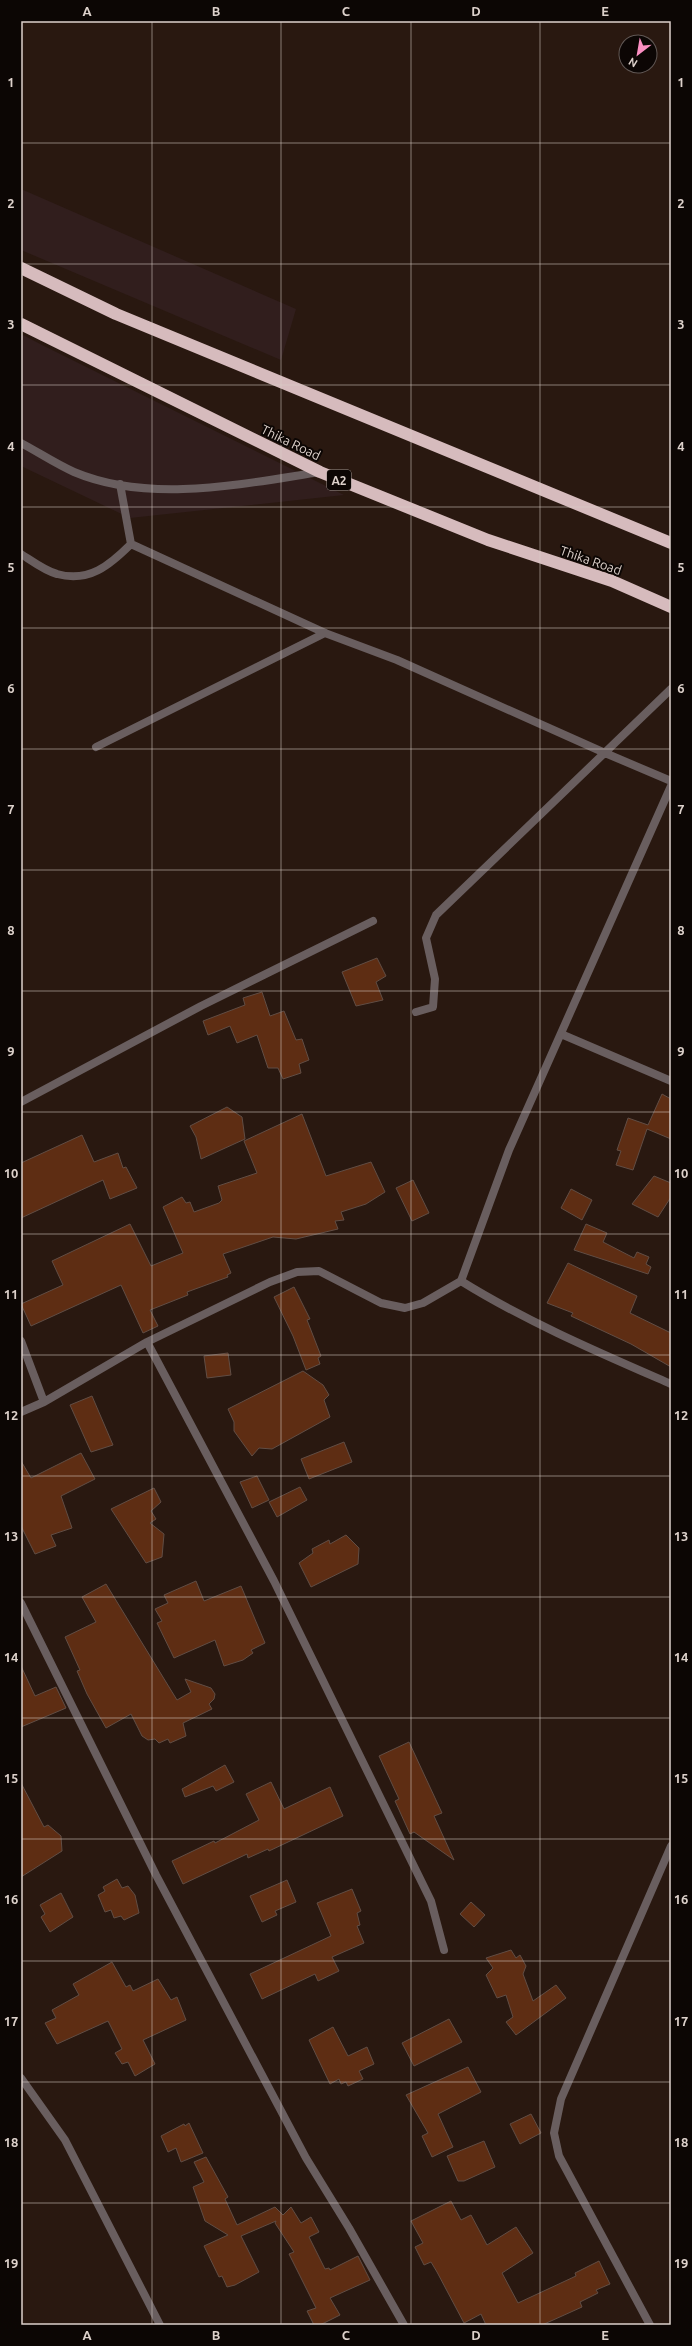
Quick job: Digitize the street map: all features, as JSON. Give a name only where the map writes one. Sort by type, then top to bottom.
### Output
[{"type":"highway","points":[[21,268],[116,314],[668,540]]},
{"type":"highway","name":"Thika Road","points":[[21,324],[320,472],[488,540],[612,581],[671,606]]},
{"type":"street","points":[[21,443],[75,472],[120,484],[167,489],[226,486],[320,472]]},
{"type":"street","points":[[120,484],[131,544]]},
{"type":"street","points":[[21,554],[56,574],[74,576],[96,572],[111,564],[131,544]]},
{"type":"street","points":[[131,544],[326,633],[397,660],[671,782]]},
{"type":"street","points":[[96,747],[326,633]]},
{"type":"street","points":[[416,1012],[433,1007],[436,979],[426,938],[436,914],[671,689]]},
{"type":"street","points":[[21,1412],[44,1402],[147,1342],[270,1282],[298,1272],[319,1271],[381,1303],[405,1308],[424,1303],[461,1281],[509,1150],[671,786]]},
{"type":"street","points":[[21,1102],[201,1006],[373,921]]},
{"type":"street","points":[[561,1034],[671,1081]]},
{"type":"street","points":[[461,1281],[488,1298],[552,1331],[671,1384]]},
{"type":"street","points":[[21,1341],[44,1402]]},
{"type":"street","points":[[147,1342],[274,1582],[427,1894],[444,1950]]},
{"type":"street","points":[[21,1603],[156,1875],[306,2158],[349,2228],[404,2325]]},
{"type":"street","points":[[650,2325],[572,2183],[559,2156],[554,2133],[561,2099],[671,1846]]},
{"type":"street","points":[[21,2078],[65,2140],[160,2325]]},
{"type":"shaded area","points":[[21,189],[296,309],[281,360],[21,250]]},
{"type":"shaded area","points":[[21,334],[344,495],[130,518],[21,466]]},
{"type":"building","points":[[377,958],[386,976],[376,982],[383,1000],[356,1006],[342,972]]},
{"type":"building","points":[[262,992],[270,1016],[284,1011],[296,1040],[302,1039],[309,1060],[299,1064],[301,1073],[283,1079],[278,1068],[268,1068],[257,1035],[237,1043],[230,1026],[208,1035],[203,1021],[245,1005],[243,998]]},
{"type":"building","points":[[662,1094],[671,1099],[671,1139],[647,1129],[633,1170],[616,1165],[621,1151],[617,1150],[628,1118],[648,1125]]},
{"type":"building","points":[[227,1107],[242,1117],[245,1139],[201,1159],[196,1137],[190,1126]]},
{"type":"building","points":[[302,1114],[326,1176],[371,1162],[385,1192],[366,1204],[341,1212],[344,1220],[335,1221],[338,1229],[296,1239],[273,1237],[223,1254],[231,1273],[227,1275],[228,1277],[187,1292],[188,1295],[150,1310],[158,1326],[143,1333],[121,1285],[31,1326],[21,1304],[63,1285],[52,1261],[130,1224],[151,1266],[183,1253],[163,1207],[182,1197],[186,1203],[190,1202],[194,1212],[219,1203],[222,1200],[218,1186],[257,1173],[244,1141]]},
{"type":"building","points":[[82,1135],[94,1162],[118,1153],[123,1168],[126,1167],[137,1188],[110,1199],[103,1180],[21,1218],[21,1163]]},
{"type":"building","points":[[654,1176],[671,1183],[671,1197],[658,1217],[632,1204]]},
{"type":"building","points":[[413,1180],[429,1213],[412,1221],[396,1188]]},
{"type":"building","points":[[571,1189],[592,1200],[582,1220],[561,1208]]},
{"type":"building","points":[[586,1224],[607,1233],[603,1242],[634,1258],[637,1252],[649,1257],[646,1264],[651,1267],[648,1274],[574,1250]]},
{"type":"building","points":[[568,1263],[637,1296],[630,1313],[671,1333],[671,1367],[631,1344],[571,1316],[573,1313],[547,1303]]},
{"type":"building","points":[[294,1287],[310,1319],[307,1320],[321,1356],[318,1358],[320,1364],[306,1370],[293,1336],[274,1297]]},
{"type":"building","points":[[228,1353],[231,1375],[207,1378],[204,1356]]},
{"type":"building","points":[[303,1371],[323,1385],[329,1395],[324,1400],[330,1417],[272,1449],[259,1448],[252,1456],[234,1431],[234,1422],[228,1409]]},
{"type":"building","points":[[92,1396],[113,1445],[91,1452],[70,1405]]},
{"type":"building","points":[[344,1442],[352,1462],[309,1479],[301,1459]]},
{"type":"building","points":[[81,1453],[95,1479],[61,1496],[72,1528],[51,1535],[56,1546],[35,1554],[21,1526],[21,1461],[31,1478]]},
{"type":"building","points":[[257,1476],[269,1500],[252,1508],[240,1482]]},
{"type":"building","points":[[300,1487],[307,1500],[277,1517],[269,1502]]},
{"type":"building","points":[[154,1488],[161,1502],[151,1511],[156,1519],[150,1523],[164,1534],[162,1557],[146,1563],[111,1509]]},
{"type":"building","points":[[346,1535],[359,1548],[358,1564],[311,1587],[299,1563],[313,1553],[312,1549],[329,1540],[330,1544]]},
{"type":"building","points":[[196,1581],[204,1601],[241,1586],[265,1643],[251,1650],[253,1653],[243,1660],[224,1666],[215,1640],[174,1658],[157,1623],[162,1621],[155,1609],[168,1603],[164,1595]]},
{"type":"building","points":[[106,1584],[177,1700],[191,1692],[185,1679],[211,1688],[215,1694],[214,1699],[209,1704],[212,1709],[183,1723],[186,1736],[170,1743],[168,1739],[159,1743],[155,1739],[148,1740],[142,1736],[131,1714],[106,1728],[87,1694],[77,1671],[80,1670],[65,1637],[96,1622],[82,1597]]},
{"type":"building","points":[[21,1666],[35,1696],[56,1687],[66,1708],[21,1727]]},
{"type":"building","points":[[409,1742],[442,1813],[434,1816],[454,1860],[414,1832],[410,1834],[395,1801],[399,1799],[379,1756]]},
{"type":"building","points":[[225,1765],[234,1782],[216,1791],[213,1786],[185,1797],[182,1789]]},
{"type":"building","points":[[271,1782],[284,1809],[330,1787],[343,1816],[269,1851],[268,1849],[248,1858],[247,1854],[183,1884],[172,1861],[214,1841],[215,1843],[259,1820],[246,1794]]},
{"type":"building","points":[[21,1783],[44,1827],[48,1825],[61,1836],[62,1851],[21,1877]]},
{"type":"building","points":[[117,1879],[122,1888],[128,1886],[135,1895],[139,1913],[124,1920],[121,1916],[114,1918],[111,1910],[105,1912],[98,1895],[105,1891],[103,1887]]},
{"type":"building","points":[[287,1880],[296,1902],[275,1911],[277,1915],[262,1922],[250,1896]]},
{"type":"building","points":[[352,1889],[361,1911],[357,1913],[360,1925],[357,1926],[364,1943],[332,1957],[339,1971],[318,1981],[315,1974],[262,1999],[250,1974],[331,1936],[317,1903]]},
{"type":"building","points":[[61,1893],[73,1917],[50,1932],[41,1917],[45,1914],[40,1905]]},
{"type":"building","points":[[471,1902],[485,1915],[474,1927],[460,1914]]},
{"type":"building","points":[[511,1950],[516,1958],[520,1955],[526,1966],[523,1974],[533,2001],[556,1985],[566,1998],[516,2035],[506,2022],[513,2017],[506,1995],[497,1998],[486,1975],[493,1968],[486,1958]]},
{"type":"building","points":[[112,1962],[126,1987],[130,1985],[133,1991],[158,1979],[171,2000],[177,1997],[186,2020],[143,2040],[155,2064],[135,2076],[128,2062],[122,2064],[115,2053],[122,2049],[108,2021],[57,2044],[45,2023],[56,2018],[52,2010],[79,1995],[73,1984]]},
{"type":"building","points":[[449,2019],[462,2042],[414,2066],[402,2043]]},
{"type":"building","points":[[333,2027],[348,2056],[367,2047],[374,2064],[359,2071],[363,2079],[348,2086],[346,2082],[341,2084],[339,2079],[330,2084],[309,2040]]},
{"type":"building","points":[[468,2067],[481,2092],[438,2114],[453,2147],[432,2157],[422,2136],[428,2133],[406,2095]]},
{"type":"building","points":[[531,2114],[541,2133],[520,2144],[510,2124]]},
{"type":"building","points":[[189,2123],[203,2153],[181,2162],[176,2148],[168,2152],[161,2136]]},
{"type":"building","points":[[484,2141],[495,2167],[464,2181],[458,2181],[447,2156]]},
{"type":"building","points":[[206,2157],[228,2197],[225,2199],[237,2225],[275,2207],[283,2215],[291,2207],[301,2223],[311,2217],[319,2232],[309,2237],[325,2269],[329,2268],[330,2270],[358,2256],[370,2280],[330,2298],[340,2315],[320,2325],[314,2325],[307,2311],[316,2308],[289,2254],[294,2252],[275,2223],[276,2221],[241,2236],[259,2272],[235,2285],[227,2287],[222,2276],[219,2277],[204,2246],[228,2235],[205,2221],[193,2187],[204,2182],[194,2162]]},
{"type":"building","points":[[451,2201],[461,2220],[471,2215],[487,2245],[516,2227],[533,2253],[502,2273],[518,2303],[576,2276],[575,2273],[599,2261],[610,2284],[596,2290],[598,2293],[580,2302],[582,2307],[542,2325],[486,2325],[481,2314],[464,2323],[431,2262],[424,2265],[415,2247],[423,2243],[411,2221]]}]
